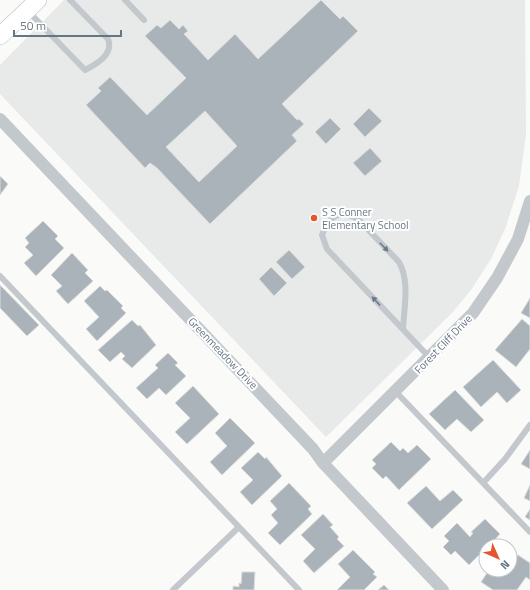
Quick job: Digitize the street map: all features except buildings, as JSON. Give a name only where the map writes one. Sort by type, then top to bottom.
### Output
[{"type":"main road","points":[[0,36],[32,5]]},
{"type":"street","name":"Greenmeadow Drive","points":[[0,119],[314,449],[324,464],[443,590]]},
{"type":"street","name":"Forest Cliff Drive","points":[[324,464],[473,313],[497,278],[518,239],[530,201]]},
{"type":"lane","points":[[32,5],[85,70],[96,65],[109,51],[111,45],[108,39],[70,0]]},
{"type":"lane","points":[[125,0],[144,20]]},
{"type":"lane","points":[[403,330],[405,279],[399,262],[358,220],[350,215],[342,214],[332,218],[326,224],[322,235],[327,248],[403,330],[430,358]]},
{"type":"lane","points":[[0,276],[299,590]]},
{"type":"lane","points":[[396,392],[484,482],[530,532]]},
{"type":"lane","points":[[484,482],[505,459],[530,425]]},
{"type":"lane","points":[[173,590],[239,527]]},
{"type":"shaded area","name":"S S Conner Elementary School","points":[[64,0],[525,0],[526,135],[519,186],[505,229],[491,259],[471,290],[452,313],[326,437],[0,94],[0,65]]},
{"type":"place","name":"S S Conner Elementary School","points":[[314,218]]}]
